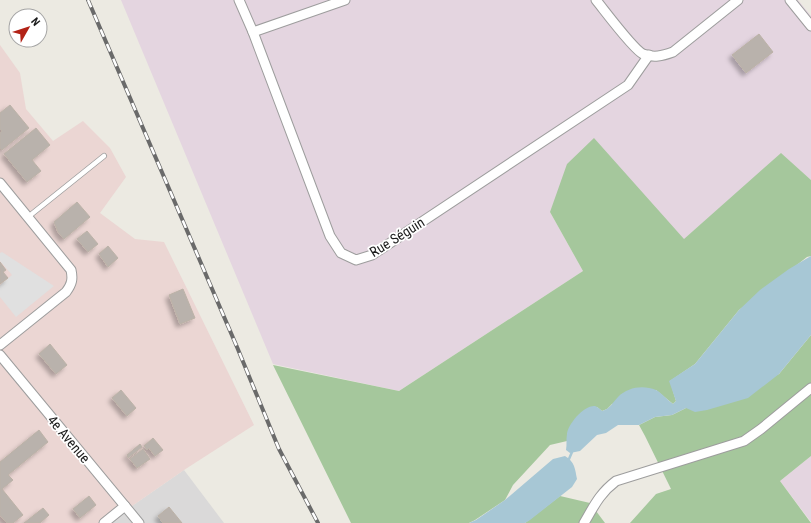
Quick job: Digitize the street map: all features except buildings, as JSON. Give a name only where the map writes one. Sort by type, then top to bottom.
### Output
[{"type":"street","name":"Rue Séguin","points":[[239,0],[254,32],[330,236],[341,252],[356,260],[372,255],[628,85],[649,55]]},
{"type":"street","points":[[254,32],[345,0]]},
{"type":"street","points":[[596,0],[627,39],[642,53],[661,57],[672,52],[738,0]]},
{"type":"street","points":[[790,0],[811,26]]},
{"type":"street","points":[[0,183],[71,270],[73,278],[71,286],[66,292],[0,345]]},
{"type":"street","name":"4e Avenue","points":[[0,355],[139,523]]},
{"type":"street","points":[[584,523],[597,499],[606,489],[616,482],[744,441],[811,388]]},
{"type":"street","points":[[104,523],[125,506]]},
{"type":"lane","points":[[28,217],[104,156]]},
{"type":"shaded area","points":[[121,0],[798,0],[811,16],[811,180],[781,154],[680,243],[550,212],[583,271],[399,391],[273,364]]},
{"type":"shaded area","points":[[0,45],[20,73],[26,109],[53,141],[83,121],[110,148],[126,177],[100,213],[135,239],[164,242],[254,425],[184,470],[132,506],[111,523],[0,523]]},
{"type":"shaded area","points":[[2,252],[54,286],[16,317],[0,297],[0,285],[12,275],[0,261],[0,253]]},
{"type":"shaded area","points":[[811,456],[811,522],[780,481]]},
{"type":"shaded area","points":[[184,470],[224,523],[111,523],[132,506]]},
{"type":"green space","points":[[594,138],[684,239],[781,153],[811,180],[811,256],[807,257],[739,310],[695,364],[670,381],[676,401],[673,404],[656,390],[612,404],[607,409],[602,411],[597,407],[567,434],[567,441],[550,445],[513,485],[505,500],[475,520],[469,523],[351,523],[273,365],[399,391],[583,271],[550,212],[567,164]]},
{"type":"green space","points":[[811,335],[811,456],[780,481],[811,523],[630,523],[656,494],[671,489],[639,425],[655,417],[672,415],[686,408],[779,374]]},
{"type":"green space","points":[[560,496],[590,503],[605,523],[525,523]]},
{"type":"water","points":[[811,256],[811,335],[779,374],[748,398],[695,412],[686,408],[672,415],[655,417],[639,425],[618,425],[606,433],[597,435],[580,451],[570,453],[566,450],[568,430],[573,420],[577,416],[586,409],[595,406],[602,411],[605,410],[626,391],[641,387],[651,388],[658,391],[673,404],[676,401],[669,381],[695,364],[739,310],[760,290],[789,269]]},
{"type":"water","points":[[565,456],[573,463],[577,479],[572,487],[530,520],[525,523],[469,523],[476,520],[505,500],[553,459]]},
{"type":"waterway","points":[[569,459],[572,452]]},
{"type":"railway","points":[[88,0],[237,347],[279,449],[318,523]]}]
